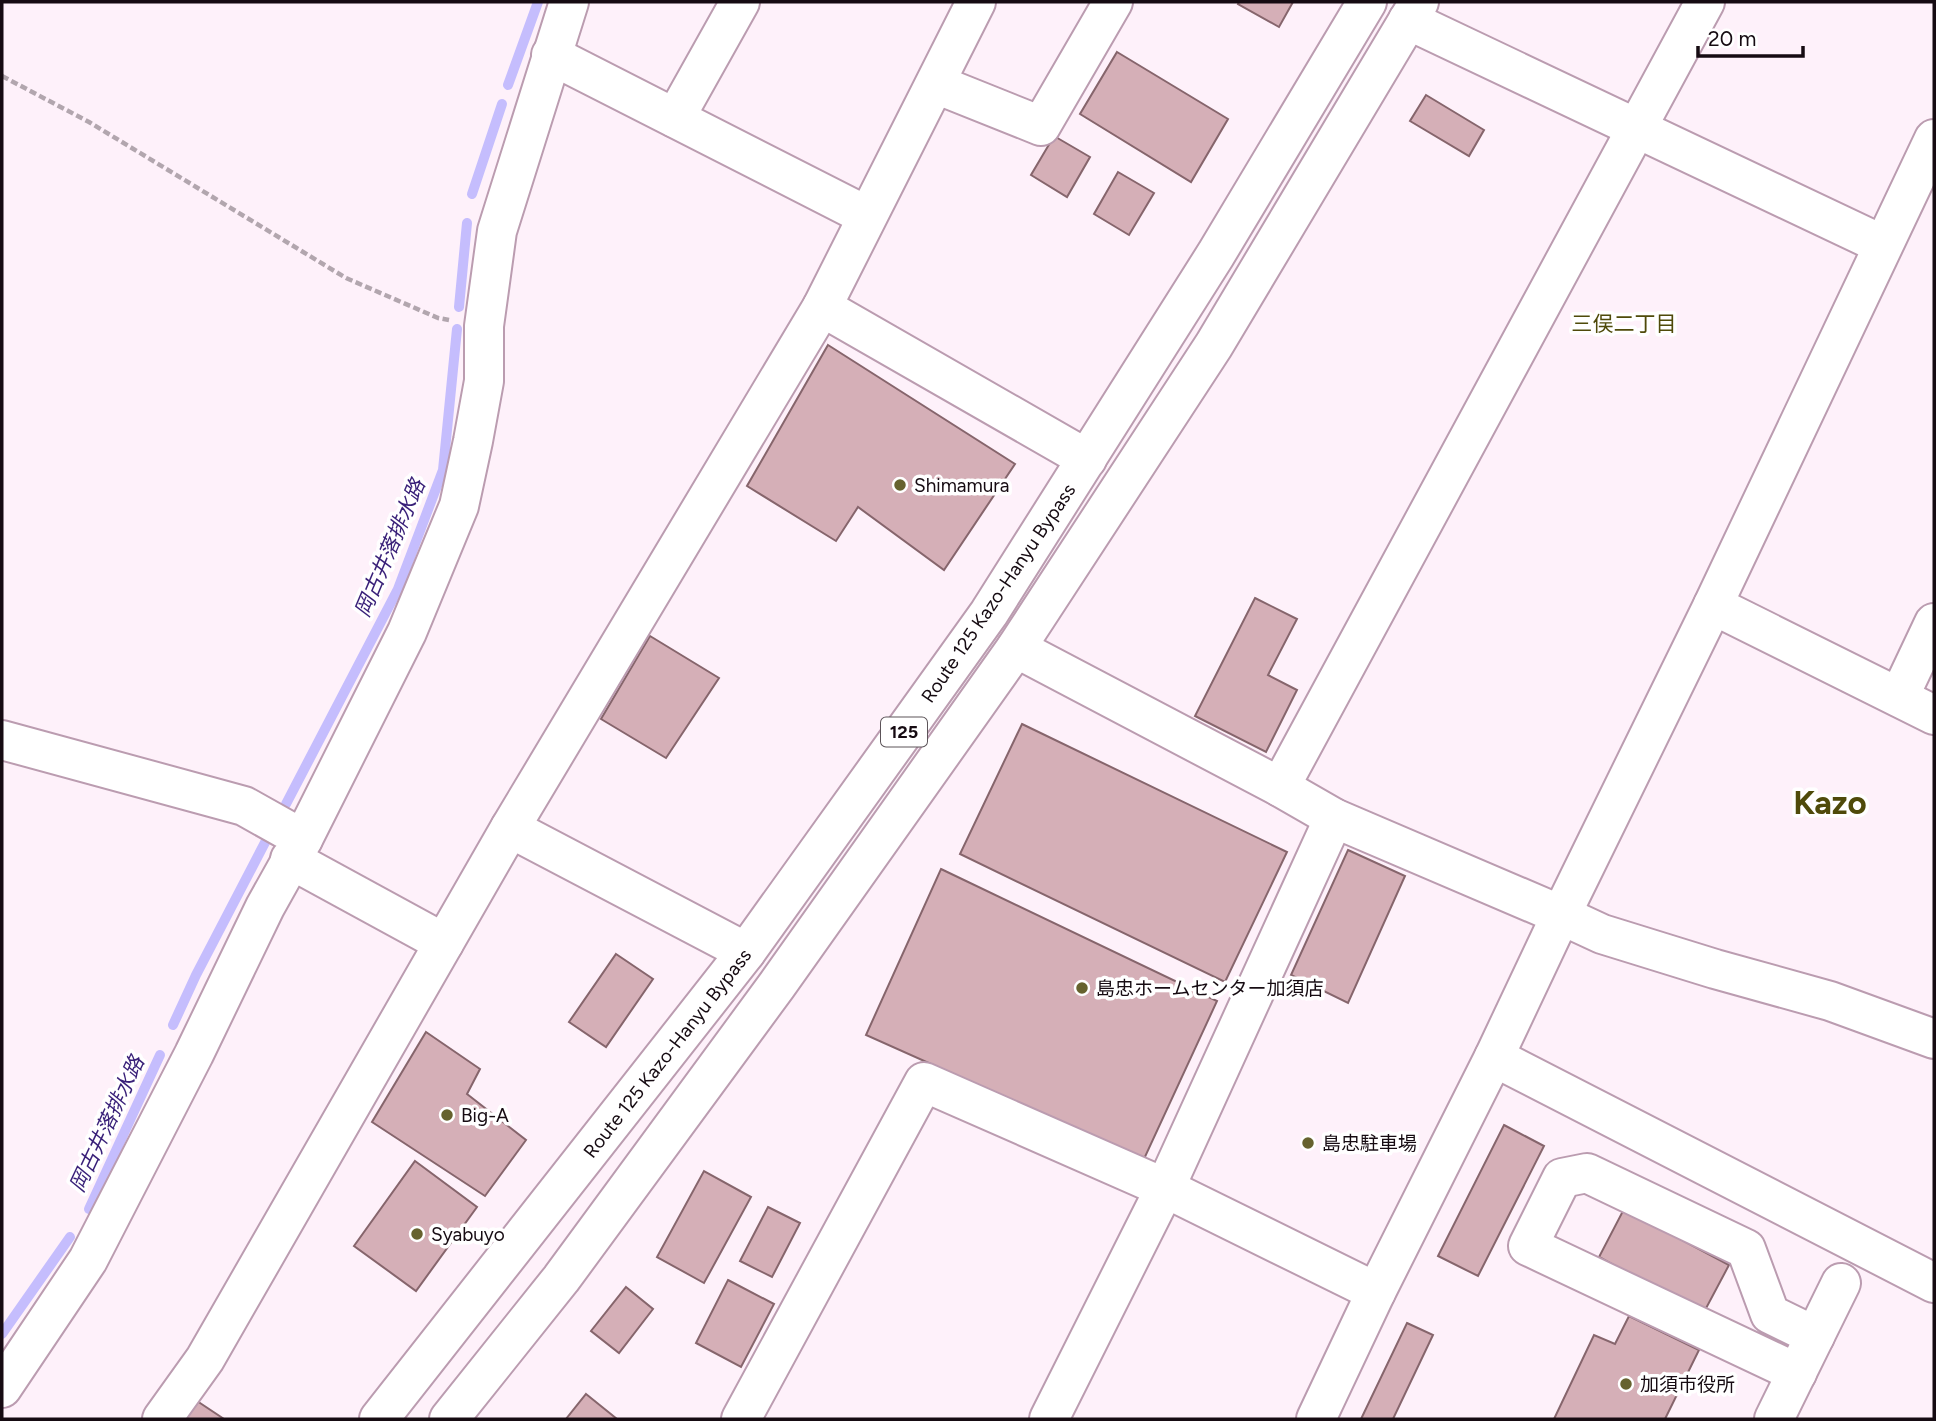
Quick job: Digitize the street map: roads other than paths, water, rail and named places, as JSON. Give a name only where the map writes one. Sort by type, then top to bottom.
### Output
[{"type":"main road","points":[[2,1388],[88,1260],[194,1054],[265,907],[286,836],[407,632],[459,506],[484,381],[484,326],[497,231],[569,2]]},
{"type":"main road","points":[[675,118],[740,2]]},
{"type":"main road","points":[[162,1419],[205,1359],[510,828],[822,307],[976,2]]},
{"type":"main road","points":[[936,84],[1041,127],[1113,2]]},
{"type":"main road","name":"Route 125 Kazo-Hanyu Bypass","points":[[379,1419],[746,952],[989,613],[1216,254],[1367,2]]},
{"type":"main road","points":[[1280,786],[1704,2]]},
{"type":"main road","points":[[1413,11],[1635,128],[1883,245]]},
{"type":"main road","name":"125","points":[[449,1419],[561,1279],[769,996],[1016,648],[1214,345],[1413,11]]},
{"type":"main road","points":[[551,55],[867,216]]},
{"type":"main road","points":[[1316,1419],[1713,605],[1934,139]]},
{"type":"main road","points":[[822,307],[1087,459]]},
{"type":"main road","points":[[1713,605],[1934,715]]},
{"type":"main road","points":[[1899,697],[1934,623]]},
{"type":"main road","points":[[1016,648],[1280,786],[1334,818],[1602,934],[1830,1001],[1934,1039]]},
{"type":"main road","points":[[2,740],[244,806],[444,943]]},
{"type":"main road","points":[[1049,1419],[1165,1188],[1334,818]]},
{"type":"main road","points":[[510,828],[746,952]]},
{"type":"main road","points":[[1494,1057],[1934,1283]]},
{"type":"main road","points":[[741,1419],[924,1082],[1165,1188],[1376,1292]]},
{"type":"main road","points":[[1797,1373],[1528,1246],[1562,1178],[1587,1172],[1746,1250],[1770,1314],[1815,1336]]},
{"type":"main road","points":[[1774,1419],[1841,1283]]},
{"type":"waterway","name":"岡古井落排水路","points":[[508,85],[538,2]]},
{"type":"waterway","name":"岡古井落排水路","points":[[472,194],[502,104]]},
{"type":"waterway","name":"岡古井落排水路","points":[[459,307],[467,223]]},
{"type":"waterway","name":"岡古井落排水路","points":[[286,804],[398,589],[443,470],[457,329]]},
{"type":"waterway","name":"岡古井落排水路","points":[[173,1025],[272,829]]},
{"type":"waterway","name":"岡古井落排水路","points":[[89,1209],[160,1055]]},
{"type":"waterway","name":"岡古井落排水路","points":[[2,1334],[70,1237]]},
{"type":"place","name":"Shimamura","points":[[900,485]]},
{"type":"place","name":"島忠ホームセンター加須店","points":[[1082,988]]},
{"type":"place","name":"Big-A","points":[[447,1115]]},
{"type":"place","name":"島忠駐車場","points":[[1308,1143]]},
{"type":"place","name":"Syabuyo","points":[[417,1234]]},
{"type":"place","name":"加須市役所","points":[[1626,1384]]},
{"type":"district","name":"三俣二丁目","points":[[1624,324]]},
{"type":"district","name":"Kazo","points":[[1830,802]]}]
